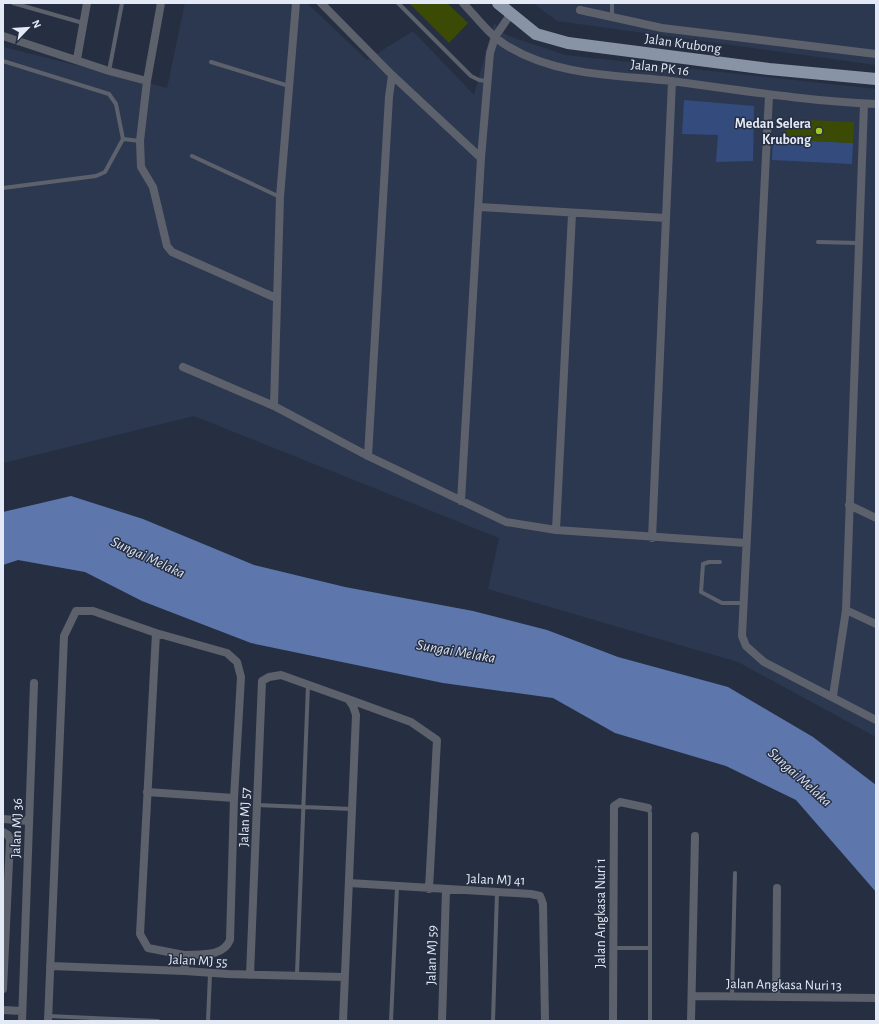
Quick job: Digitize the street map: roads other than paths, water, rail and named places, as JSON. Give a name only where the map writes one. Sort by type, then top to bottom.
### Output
[{"type":"main road","name":"Jalan Krubong","points":[[498,3],[510,15],[536,34],[568,43],[769,69],[876,80]]},
{"type":"street","points":[[77,60],[87,3]]},
{"type":"street","points":[[161,3],[147,81],[140,141],[142,167],[153,187],[167,246],[172,252],[276,298]]},
{"type":"street","points":[[274,406],[280,197],[296,3]]},
{"type":"street","points":[[321,3],[392,75],[481,158]]},
{"type":"street","name":"Jalan PK 16","points":[[463,3],[495,37],[508,47],[537,60],[569,70],[769,95],[876,104]]},
{"type":"street","points":[[580,10],[662,28],[876,54]]},
{"type":"street","points":[[461,501],[480,207],[481,158],[487,81],[490,53],[495,37],[510,15]]},
{"type":"street","points":[[3,36],[109,71],[147,81]]},
{"type":"street","points":[[368,456],[389,98],[392,75]]},
{"type":"street","points":[[652,538],[672,82]]},
{"type":"street","points":[[769,95],[742,636],[746,646],[764,662],[833,696],[876,720]]},
{"type":"street","points":[[833,696],[846,610],[864,104]]},
{"type":"street","points":[[480,207],[572,214],[666,218]]},
{"type":"street","points":[[556,530],[572,214]]},
{"type":"street","points":[[183,367],[274,406],[368,456],[506,522],[556,530],[652,538],[746,543]]},
{"type":"street","points":[[849,505],[876,518]]},
{"type":"street","points":[[846,610],[876,624]]},
{"type":"street","points":[[48,1018],[64,636],[76,612],[93,611],[156,633],[227,653],[237,662],[241,677],[234,798],[230,940],[228,946],[222,951],[184,955],[148,948],[140,934],[156,633]]},
{"type":"street","name":"Jalan MJ 57","points":[[250,975],[262,680],[281,675],[308,685]]},
{"type":"street","name":"Jalan MJ 36","points":[[22,1021],[34,683]]},
{"type":"street","points":[[308,685],[411,722],[437,740],[429,889]]},
{"type":"street","points":[[343,1021],[356,715],[353,706],[348,699]]},
{"type":"street","points":[[147,792],[234,798]]},
{"type":"street","name":"Jalan Angkasa Nuri 1","points":[[613,1021],[612,948],[614,806],[620,802],[648,808]]},
{"type":"street","points":[[3,819],[29,821]]},
{"type":"street","points":[[3,832],[8,835],[10,840],[3,989]]},
{"type":"street","points":[[692,1021],[695,836]]},
{"type":"street","name":"Jalan MJ 41","points":[[349,883],[531,894],[540,896],[543,904],[545,1021]]},
{"type":"street","points":[[776,997],[777,888]]},
{"type":"street","name":"Jalan MJ 59","points":[[442,1021],[446,890]]},
{"type":"street","points":[[184,955],[185,971]]},
{"type":"street","name":"Jalan MJ 55","points":[[50,966],[185,971],[210,974],[297,974],[344,977]]},
{"type":"street","name":"Jalan Angkasa Nuri 13","points":[[692,996],[876,998]]},
{"type":"street","points":[[3,1010],[22,1011]]},
{"type":"lane","points":[[13,3],[84,24]]},
{"type":"lane","points":[[109,71],[122,3]]},
{"type":"lane","points":[[398,3],[471,76],[479,80],[487,81]]},
{"type":"lane","points":[[612,3],[612,16]]},
{"type":"lane","points":[[3,61],[109,94],[116,104],[122,139],[105,172],[96,176],[3,188]]},
{"type":"lane","points":[[211,62],[289,86]]},
{"type":"lane","points":[[122,139],[140,141]]},
{"type":"lane","points":[[192,156],[280,197]]},
{"type":"lane","points":[[818,242],[859,243]]},
{"type":"lane","points":[[720,562],[709,562],[703,564],[701,592],[722,603],[743,603]]},
{"type":"lane","points":[[297,974],[308,685]]},
{"type":"lane","points":[[257,805],[352,809]]},
{"type":"lane","points":[[648,808],[650,813],[650,1021]]},
{"type":"lane","points":[[732,997],[735,873]]},
{"type":"lane","points":[[392,1021],[397,887]]},
{"type":"lane","points":[[493,1021],[497,892]]},
{"type":"lane","points":[[612,948],[650,948]]},
{"type":"lane","points":[[208,1021],[210,974]]},
{"type":"lane","points":[[48,1018],[158,1021]]},
{"type":"water","name":"Sungai Melaka","points":[[71,496],[143,519],[254,565],[345,587],[473,611],[547,630],[618,657],[728,687],[813,737],[876,785],[876,892],[796,800],[726,766],[615,733],[553,698],[443,683],[251,643],[142,601],[85,572],[18,560],[3,565],[3,512]]},
{"type":"place","name":"Medan Selera Krubong","points":[[819,131]]}]
